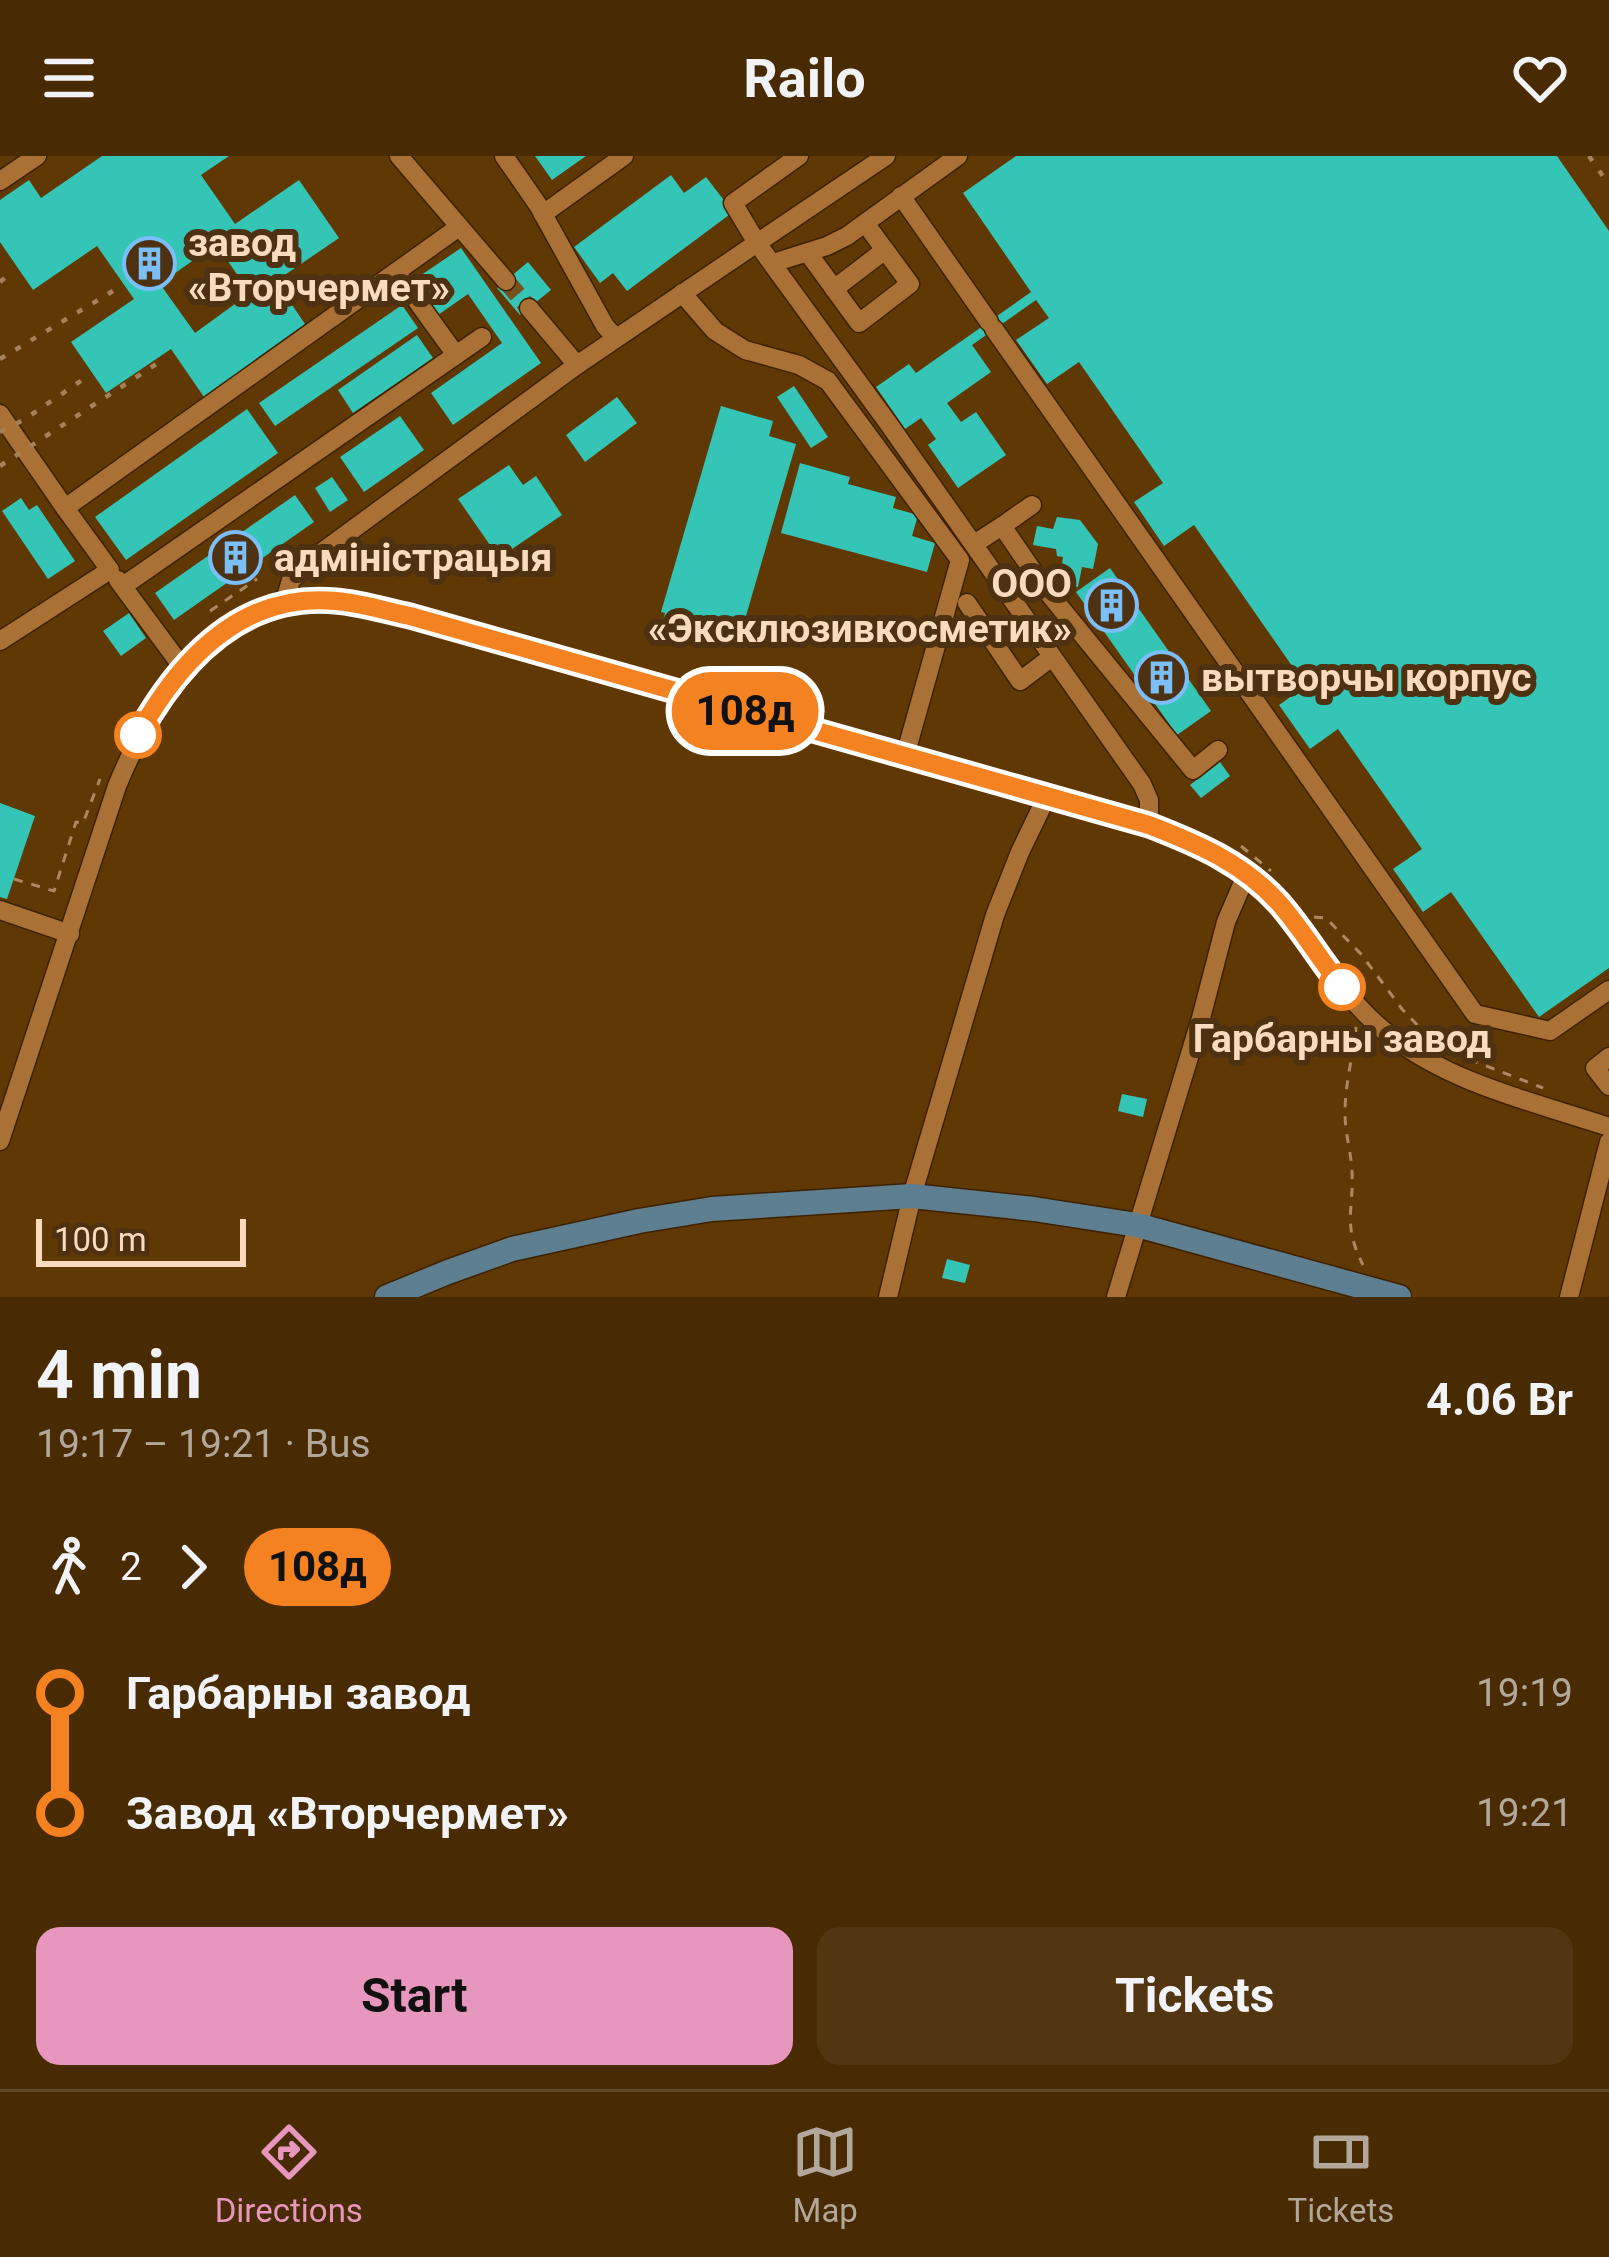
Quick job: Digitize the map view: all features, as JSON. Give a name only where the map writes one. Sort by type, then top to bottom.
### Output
[{"type":"main road","points":[[388,1297],[512,1250],[617,1225],[712,1209],[912,1196],[1137,1226],[1399,1297]]},
{"type":"street","points":[[0,181],[38,156]]},
{"type":"street","points":[[399,156],[506,281]]},
{"type":"street","points":[[504,156],[543,214],[604,326],[616,338]]},
{"type":"street","points":[[543,214],[624,156]]},
{"type":"street","points":[[799,156],[733,202],[757,243],[1142,784],[1149,800],[1149,825]]},
{"type":"street","points":[[284,604],[291,580],[322,552],[577,365],[886,156]]},
{"type":"street","points":[[773,262],[827,246],[958,156]]},
{"type":"street","points":[[901,196],[1475,1014],[1550,1031],[1609,990]]},
{"type":"street","points":[[808,253],[859,323],[910,284],[865,223]]},
{"type":"street","points":[[65,508],[459,227]]},
{"type":"street","points":[[834,289],[885,250]]},
{"type":"street","points":[[397,272],[456,355]]},
{"type":"street","points":[[682,293],[715,331],[745,350],[799,365],[828,381],[960,560],[905,756]]},
{"type":"street","points":[[529,308],[577,365]]},
{"type":"street","points":[[0,641],[116,578],[482,337]]},
{"type":"street","points":[[0,414],[183,668]]},
{"type":"street","points":[[974,544],[1033,505]]},
{"type":"street","points":[[1002,526],[1046,590],[1192,770],[1218,750]]},
{"type":"street","points":[[0,1141],[117,785],[154,707],[183,668],[216,636],[254,612],[284,604],[333,601],[410,616],[1149,825],[1204,847],[1247,873],[1282,906],[1325,967],[1387,1034],[1431,1063],[1478,1083],[1609,1127]]},
{"type":"street","points":[[967,602],[1021,680],[1052,657]]},
{"type":"street","points":[[888,1297],[912,1196],[995,915],[1047,796]]},
{"type":"street","points":[[1116,1297],[1226,922],[1247,873]]},
{"type":"street","points":[[0,910],[70,934]]},
{"type":"street","points":[[1609,1057],[1595,1068],[1609,1086]]},
{"type":"street","points":[[1569,1297],[1609,1142]]},
{"type":"path","points":[[210,611],[257,579]]},
{"type":"path","points":[[14,879],[54,891],[76,822],[82,823],[99,779],[117,785]]},
{"type":"path","points":[[1241,846],[1271,870]]},
{"type":"path","points":[[1308,921],[1317,915],[1326,917],[1402,1009],[1450,1052],[1543,1088]]},
{"type":"path","points":[[1356,1026],[1346,1096],[1352,1171],[1349,1224],[1371,1279],[1370,1289]]},
{"type":"building","name":"завод «Вторчермет»","points":[[102,156],[229,156],[201,175],[235,224],[299,180],[339,238],[276,281],[307,327],[204,397],[171,349],[106,393],[71,342],[134,299],[97,246],[33,290],[0,242],[0,200],[29,180],[41,198]],"holes":[[[216,244],[250,293],[195,333],[160,284]]]},
{"type":"building","points":[[535,156],[586,156],[552,180]]},
{"type":"building","points":[[1016,156],[1557,156],[1609,231],[1609,968],[1539,1017],[1451,892],[1423,912],[1393,869],[1422,849],[1338,729],[1310,749],[1279,705],[1306,686],[1194,525],[1164,546],[1134,502],[1163,483],[1079,362],[1047,384],[1016,340],[1049,318],[1036,300],[972,345],[991,372],[947,403],[961,422],[976,412],[1006,455],[958,488],[928,445],[936,439],[921,418],[905,429],[876,387],[909,364],[916,373],[1031,292],[963,193]]},
{"type":"building","points":[[671,175],[684,193],[706,177],[733,212],[627,291],[613,273],[600,283],[574,247]]},
{"type":"building","points":[[461,248],[541,363],[453,425],[431,393],[502,343],[468,294],[438,315],[414,280]]},
{"type":"building","points":[[528,262],[551,290],[520,315],[497,288]]},
{"type":"building","points":[[402,305],[418,328],[275,426],[259,403]]},
{"type":"building","points":[[417,335],[433,358],[353,413],[338,390]]},
{"type":"building","points":[[794,386],[828,437],[811,448],[777,397]]},
{"type":"building","points":[[617,397],[637,423],[585,462],[566,435]]},
{"type":"building","points":[[721,406],[773,421],[769,436],[796,444],[737,647],[662,625],[665,613],[661,612]]},
{"type":"building","points":[[247,409],[278,453],[126,560],[95,517]]},
{"type":"building","points":[[400,416],[424,450],[364,492],[340,457]]},
{"type":"building","points":[[800,463],[850,477],[848,484],[896,497],[893,508],[918,515],[912,536],[935,543],[927,572],[781,533]]},
{"type":"building","points":[[509,465],[523,485],[536,476],[562,515],[499,558],[458,499]]},
{"type":"building","points":[[332,477],[348,500],[330,512],[315,488]]},
{"type":"building","name":"адміністрацыя","points":[[295,495],[314,522],[174,620],[155,593]]},
{"type":"building","points":[[21,498],[29,510],[37,505],[75,561],[48,579],[2,511]]},
{"type":"building","points":[[1057,517],[1080,520],[1098,544],[1093,569],[1082,567],[1078,587],[1059,583],[1063,557],[1057,556],[1056,549],[1033,545],[1037,526],[1053,529]]},
{"type":"building","name":"вытворчы корпус","points":[[1110,568],[1211,711],[1177,735],[1076,592]]},
{"type":"building","points":[[129,613],[146,638],[121,656],[103,631]]},
{"type":"building","points":[[780,672],[807,680],[804,693],[777,686]]},
{"type":"building","points":[[1220,762],[1230,776],[1201,798],[1190,785]]},
{"type":"building","points":[[0,803],[35,816],[7,899],[0,897]]},
{"type":"building","points":[[1122,1094],[1147,1099],[1143,1117],[1118,1111]]},
{"type":"building","points":[[947,1259],[970,1265],[965,1283],[942,1278]]},
{"type":"tunnel","points":[[506,281],[529,308]]},
{"type":"railway","points":[[1589,156],[1609,185]]},
{"type":"railway","points":[[0,282],[13,271]]},
{"type":"railway","points":[[0,359],[113,291]]},
{"type":"railway","points":[[0,466],[161,361]]},
{"type":"railway","points":[[0,432],[88,376]]},
{"type":"bus line","name":"108д","points":[[138,735],[183,668],[216,636],[254,612],[290,602],[345,602],[410,616],[1149,825],[1204,847],[1247,873],[1282,906],[1342,987]]},
{"type":"place","name":"завод «Вторчермет»","points":[[149,264]]},
{"type":"place","name":"адміністрацыя","points":[[235,557]]},
{"type":"place","name":"ООО «Эксклюзивкосметик»","points":[[1111,605]]},
{"type":"place","name":"вытворчы корпус","points":[[1162,677]]},
{"type":"place","name":"Гарбарны завод","points":[[1342,987]]}]
